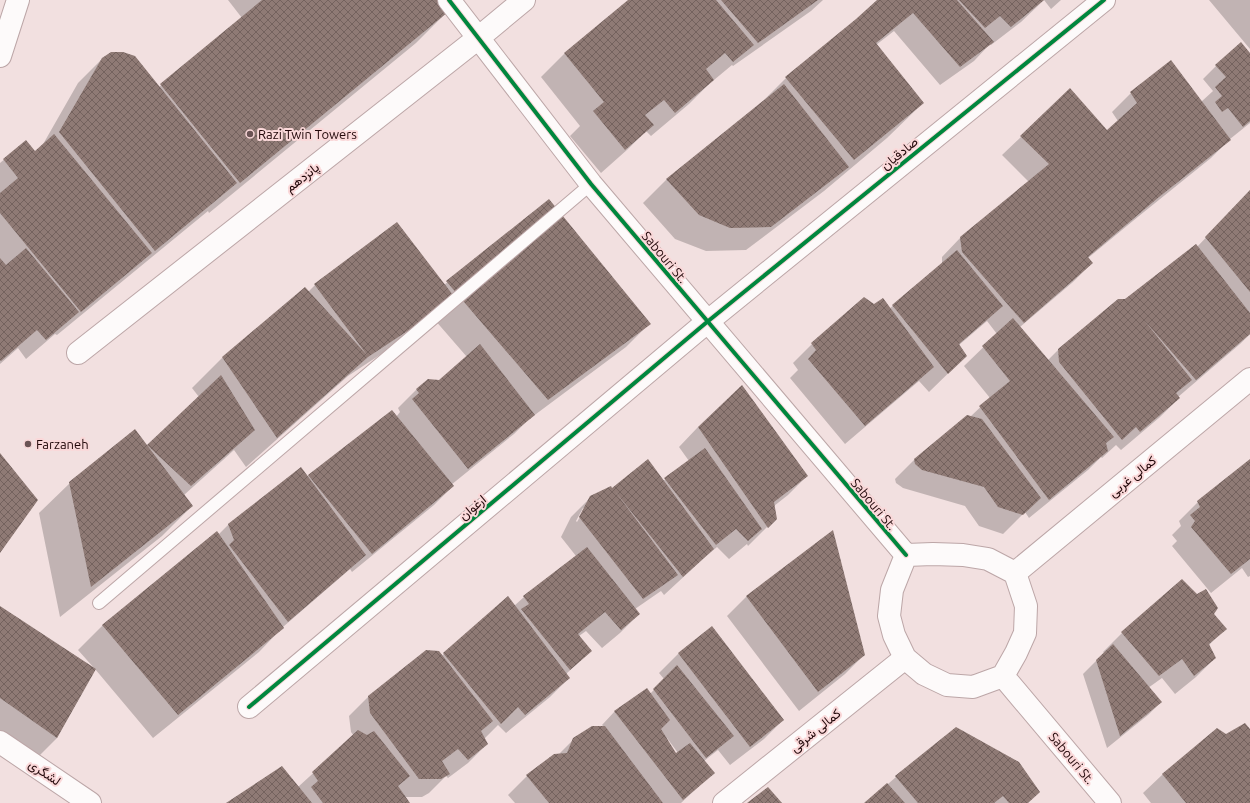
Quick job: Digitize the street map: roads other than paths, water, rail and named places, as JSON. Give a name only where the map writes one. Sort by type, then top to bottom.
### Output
[{"type":"street","name":"Sabouri St.","points":[[449,0],[591,184],[906,555]]},
{"type":"street","name":"پانزدهم","points":[[78,353],[478,39],[524,0]]},
{"type":"street","name":"صادقیان","points":[[707,322],[1104,0]]},
{"type":"street","points":[[0,56],[12,3]]},
{"type":"street","name":"ارغوان","points":[[249,707],[707,322]]},
{"type":"street","name":"کمالی غربی","points":[[1015,573],[1250,379]]},
{"type":"street","points":[[933,554],[970,556],[988,559],[1015,573],[1026,606],[1025,633],[1003,676],[973,686],[947,684],[924,674],[905,658],[894,635],[890,616],[892,590],[906,555],[933,554]]},
{"type":"street","name":"کمالی شرقی","points":[[724,803],[905,658]]},
{"type":"street","name":"Sabouri St.","points":[[1003,676],[1110,803]]},
{"type":"street","name":"لشگری","points":[[0,742],[90,803]]},
{"type":"lane","points":[[100,603],[591,184]]},
{"type":"place","name":"Razi Twin Towers","points":[[250,134]]},
{"type":"place","name":"Farzaneh","points":[[28,444]]}]
